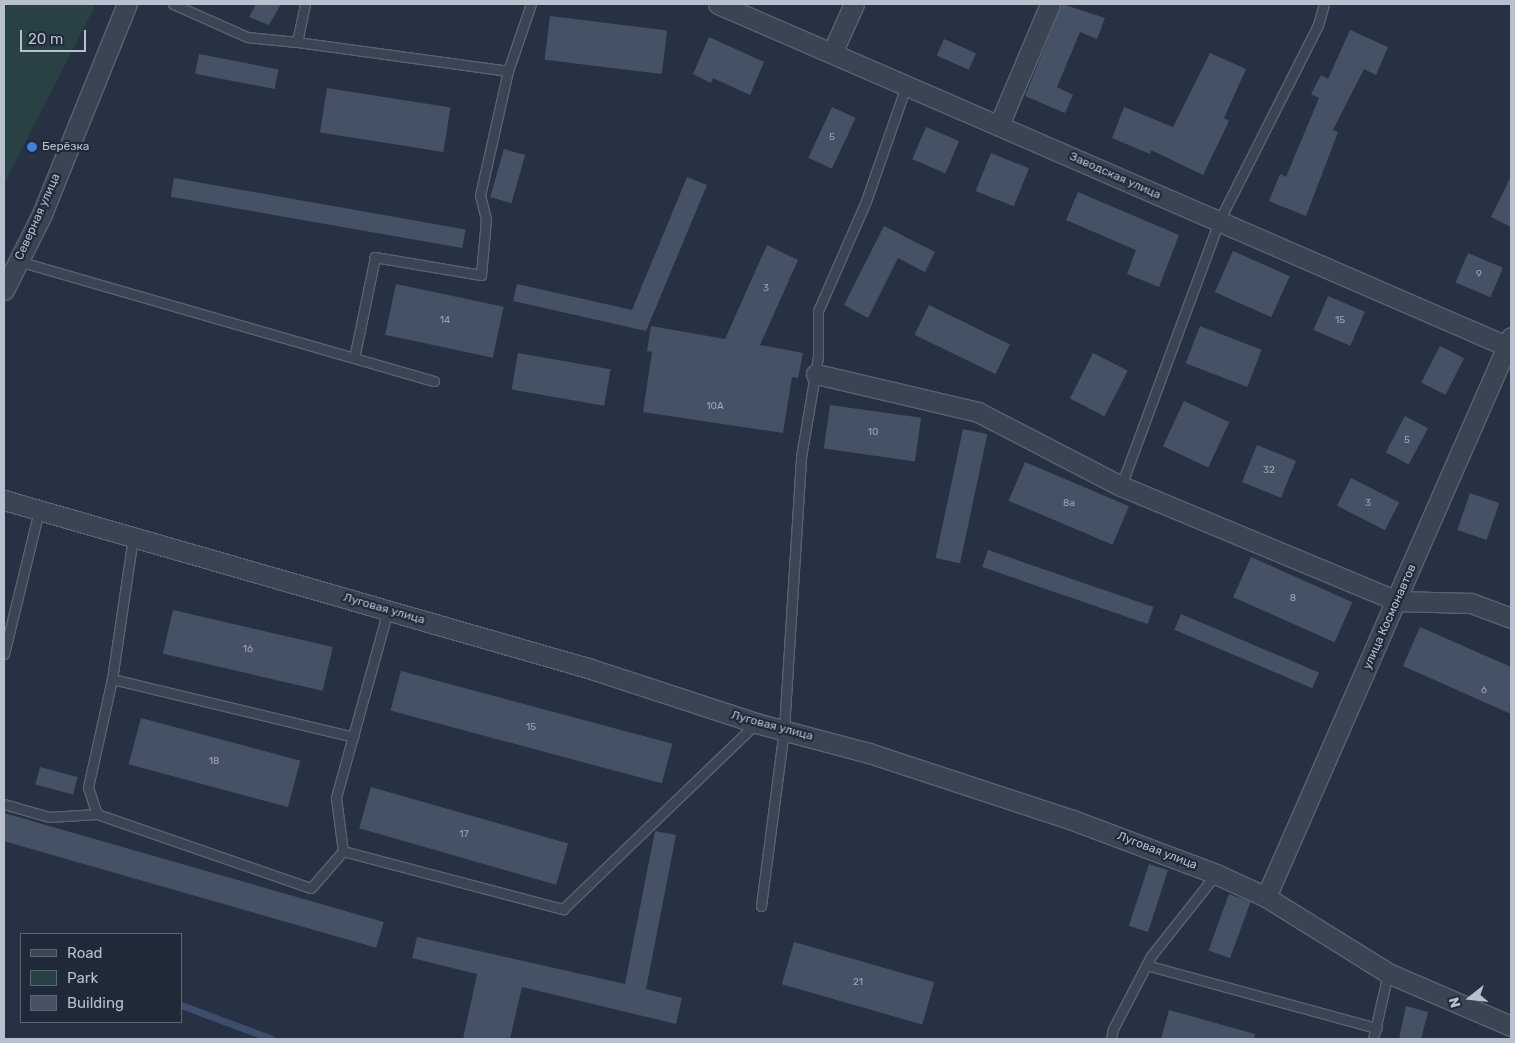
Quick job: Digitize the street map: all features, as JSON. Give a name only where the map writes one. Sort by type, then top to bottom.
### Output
[{"type":"street","name":"Северная улица","points":[[4,290],[42,214],[127,4]]},
{"type":"street","name":"Заводская улица","points":[[718,4],[1219,221],[1510,344]]},
{"type":"street","points":[[832,53],[854,4]]},
{"type":"street","points":[[999,126],[1050,4]]},
{"type":"street","name":"улица Космонавтов","points":[[1266,897],[1510,344]]},
{"type":"street","points":[[816,374],[978,412],[1122,486],[1398,600],[1471,603],[1511,618]]},
{"type":"street","name":"Луговая улица","points":[[4,500],[588,668],[756,723],[784,729],[1070,818],[1216,874],[1266,897],[1388,973],[1511,1026]]},
{"type":"lane","points":[[173,4],[247,37],[297,42],[508,71]]},
{"type":"lane","points":[[297,42],[305,4]]},
{"type":"lane","points":[[354,358],[375,257],[481,275],[486,219],[480,195],[508,71],[531,4]]},
{"type":"lane","points":[[1122,486],[1219,221],[1318,26],[1324,4]]},
{"type":"lane","points":[[761,906],[784,729],[801,458],[816,374],[818,311],[866,201],[906,86]]},
{"type":"lane","points":[[18,261],[434,381]]},
{"type":"lane","points":[[4,654],[39,510]]},
{"type":"lane","points":[[98,814],[88,787],[112,679],[133,537]]},
{"type":"lane","points":[[4,804],[49,817],[98,814],[311,888],[343,851],[336,798],[388,610]]},
{"type":"lane","points":[[112,679],[353,736]]},
{"type":"lane","points":[[343,851],[563,910],[756,723]]},
{"type":"lane","points":[[1111,1039],[1113,1029],[1146,965],[1216,874]]},
{"type":"lane","points":[[1146,965],[1378,1028]]},
{"type":"lane","points":[[1373,1039],[1378,1028],[1388,973]]},
{"type":"green space","points":[[4,4],[96,4],[4,184]]},
{"type":"building","points":[[256,4],[281,4],[269,25],[249,17]]},
{"type":"building","points":[[1062,4],[1105,18],[1097,39],[1080,32],[1057,87],[1073,95],[1065,113],[1025,96]]},
{"type":"building","points":[[550,16],[667,30],[662,74],[545,60]]},
{"type":"building","points":[[1350,30],[1388,47],[1376,75],[1364,69],[1333,130],[1338,132],[1306,216],[1269,201],[1280,174],[1286,177],[1319,98],[1311,94],[1321,75],[1328,79]]},
{"type":"building","points":[[709,37],[764,62],[750,95],[713,78],[711,83],[693,74]]},
{"type":"building","points":[[944,39],[976,53],[969,70],[937,55]]},
{"type":"building","points":[[1210,53],[1246,69],[1224,118],[1229,121],[1203,175],[1151,150],[1150,154],[1112,138],[1124,107],[1173,127]]},
{"type":"building","points":[[199,54],[279,69],[275,89],[195,74]]},
{"type":"building","points":[[327,88],[450,108],[443,152],[320,132]]},
{"type":"building","points":[[832,107],[856,118],[832,169],[808,158]]},
{"type":"building","points":[[926,127],[959,141],[945,173],[912,159]]},
{"type":"building","points":[[504,149],[525,155],[511,203],[490,197]]},
{"type":"building","points":[[991,153],[1029,168],[1014,206],[976,191]]},
{"type":"building","points":[[1511,176],[1511,227],[1491,217]]},
{"type":"building","points":[[687,177],[707,185],[646,331],[513,301],[517,284],[632,310]]},
{"type":"building","points":[[174,178],[466,229],[462,248],[171,197]]},
{"type":"building","points":[[1078,192],[1179,235],[1159,287],[1127,274],[1136,250],[1066,220]]},
{"type":"building","points":[[884,226],[935,252],[925,272],[898,258],[868,318],[844,305]]},
{"type":"building","points":[[767,245],[798,260],[760,345],[803,353],[798,378],[792,377],[783,433],[643,412],[652,352],[647,351],[651,326],[725,339]]},
{"type":"building","points":[[1233,251],[1290,276],[1271,317],[1215,292]]},
{"type":"building","points":[[1468,253],[1503,268],[1490,297],[1455,282]]},
{"type":"building","points":[[396,284],[504,307],[493,358],[385,335]]},
{"type":"building","points":[[1328,296],[1365,312],[1350,346],[1314,330]]},
{"type":"building","points":[[929,305],[1010,344],[995,374],[915,335]]},
{"type":"building","points":[[1200,326],[1262,350],[1247,387],[1186,363]]},
{"type":"building","points":[[1440,346],[1464,358],[1445,395],[1421,383]]},
{"type":"building","points":[[518,353],[611,369],[604,406],[512,389]]},
{"type":"building","points":[[1093,353],[1128,371],[1105,416],[1070,398]]},
{"type":"building","points":[[1184,401],[1229,422],[1208,467],[1163,446]]},
{"type":"building","points":[[830,405],[921,418],[915,461],[824,449]]},
{"type":"building","points":[[1405,416],[1428,428],[1409,464],[1386,452]]},
{"type":"building","points":[[963,429],[987,434],[960,563],[936,558]]},
{"type":"building","points":[[1257,445],[1296,461],[1281,498],[1242,482]]},
{"type":"building","points":[[1025,462],[1129,506],[1113,545],[1009,501]]},
{"type":"building","points":[[1351,478],[1399,503],[1385,530],[1337,506]]},
{"type":"building","points":[[1470,493],[1499,503],[1487,540],[1457,530]]},
{"type":"building","points":[[988,550],[1153,607],[1148,624],[982,567]]},
{"type":"building","points":[[1251,557],[1352,602],[1335,642],[1233,597]]},
{"type":"building","points":[[173,610],[333,647],[323,691],[163,654]]},
{"type":"building","points":[[1181,614],[1319,673],[1312,688],[1174,630]]},
{"type":"building","points":[[1420,627],[1511,667],[1511,714],[1403,666]]},
{"type":"building","points":[[401,671],[672,744],[662,783],[390,711]]},
{"type":"building","points":[[141,718],[300,761],[288,807],[129,764]]},
{"type":"building","points":[[40,767],[78,777],[73,794],[35,784]]},
{"type":"building","points":[[371,787],[568,844],[556,885],[359,828]]},
{"type":"building","points":[[4,813],[384,922],[376,948],[4,841]]},
{"type":"building","points":[[655,831],[676,835],[646,989],[682,998],[676,1024],[522,987],[510,1039],[463,1039],[477,974],[412,958],[417,937],[625,984]]},
{"type":"building","points":[[1149,864],[1168,870],[1148,932],[1129,926]]},
{"type":"building","points":[[1229,894],[1251,902],[1230,958],[1208,950]]},
{"type":"building","points":[[794,942],[934,982],[922,1025],[782,984]]},
{"type":"building","points":[[1406,1006],[1428,1012],[1421,1039],[1399,1039]]},
{"type":"building","points":[[1169,1010],[1255,1034],[1254,1039],[1161,1039]]},
{"type":"waterway","points":[[182,1005],[272,1039]]},
{"type":"place","name":"Берёзка","points":[[32,147]]}]
